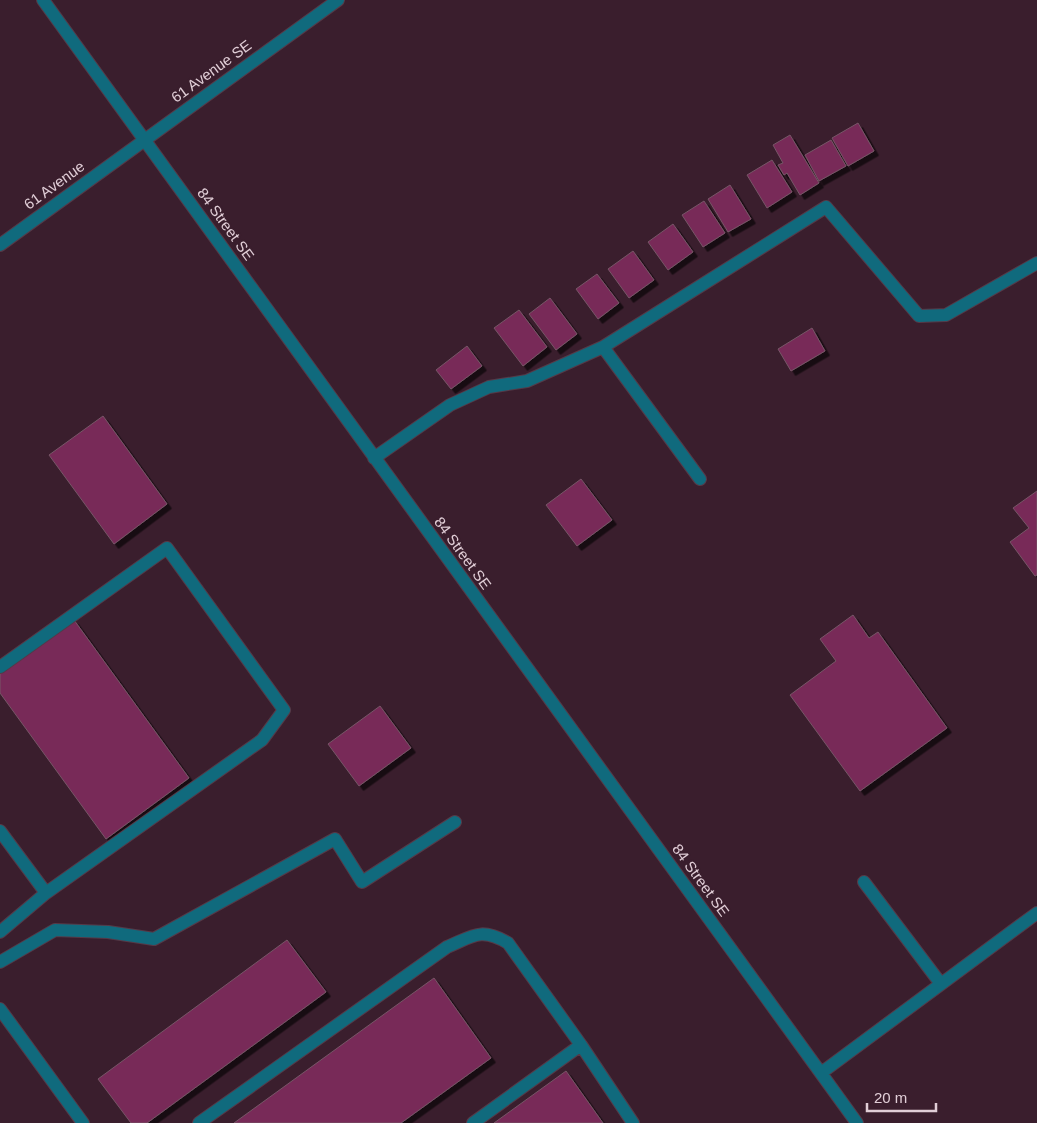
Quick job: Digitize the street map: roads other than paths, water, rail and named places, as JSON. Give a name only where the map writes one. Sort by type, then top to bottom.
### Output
[{"type":"street","name":"84 Street SE","points":[[43,0],[857,1123]]},
{"type":"street","name":"61 Avenue SE","points":[[103,168],[338,0]]},
{"type":"street","name":"61 Avenue","points":[[0,245],[103,168]]},
{"type":"street","points":[[374,458],[450,405],[490,387],[527,380],[602,347],[826,207],[919,316],[946,315],[1037,263]]},
{"type":"street","points":[[602,347],[700,479]]},
{"type":"street","points":[[0,667],[167,548],[284,710],[262,740],[46,893],[0,932]]},
{"type":"street","points":[[0,962],[55,930],[108,932],[154,939],[334,839],[362,882],[455,822]]},
{"type":"street","points":[[0,831],[46,893]]},
{"type":"street","points":[[864,882],[942,984]]},
{"type":"street","points":[[821,1073],[1037,913]]},
{"type":"street","points":[[199,1123],[447,947],[475,935],[492,934],[508,944],[581,1045],[633,1123]]},
{"type":"street","points":[[0,1009],[83,1123]]},
{"type":"street","points":[[473,1123],[581,1045]]}]
